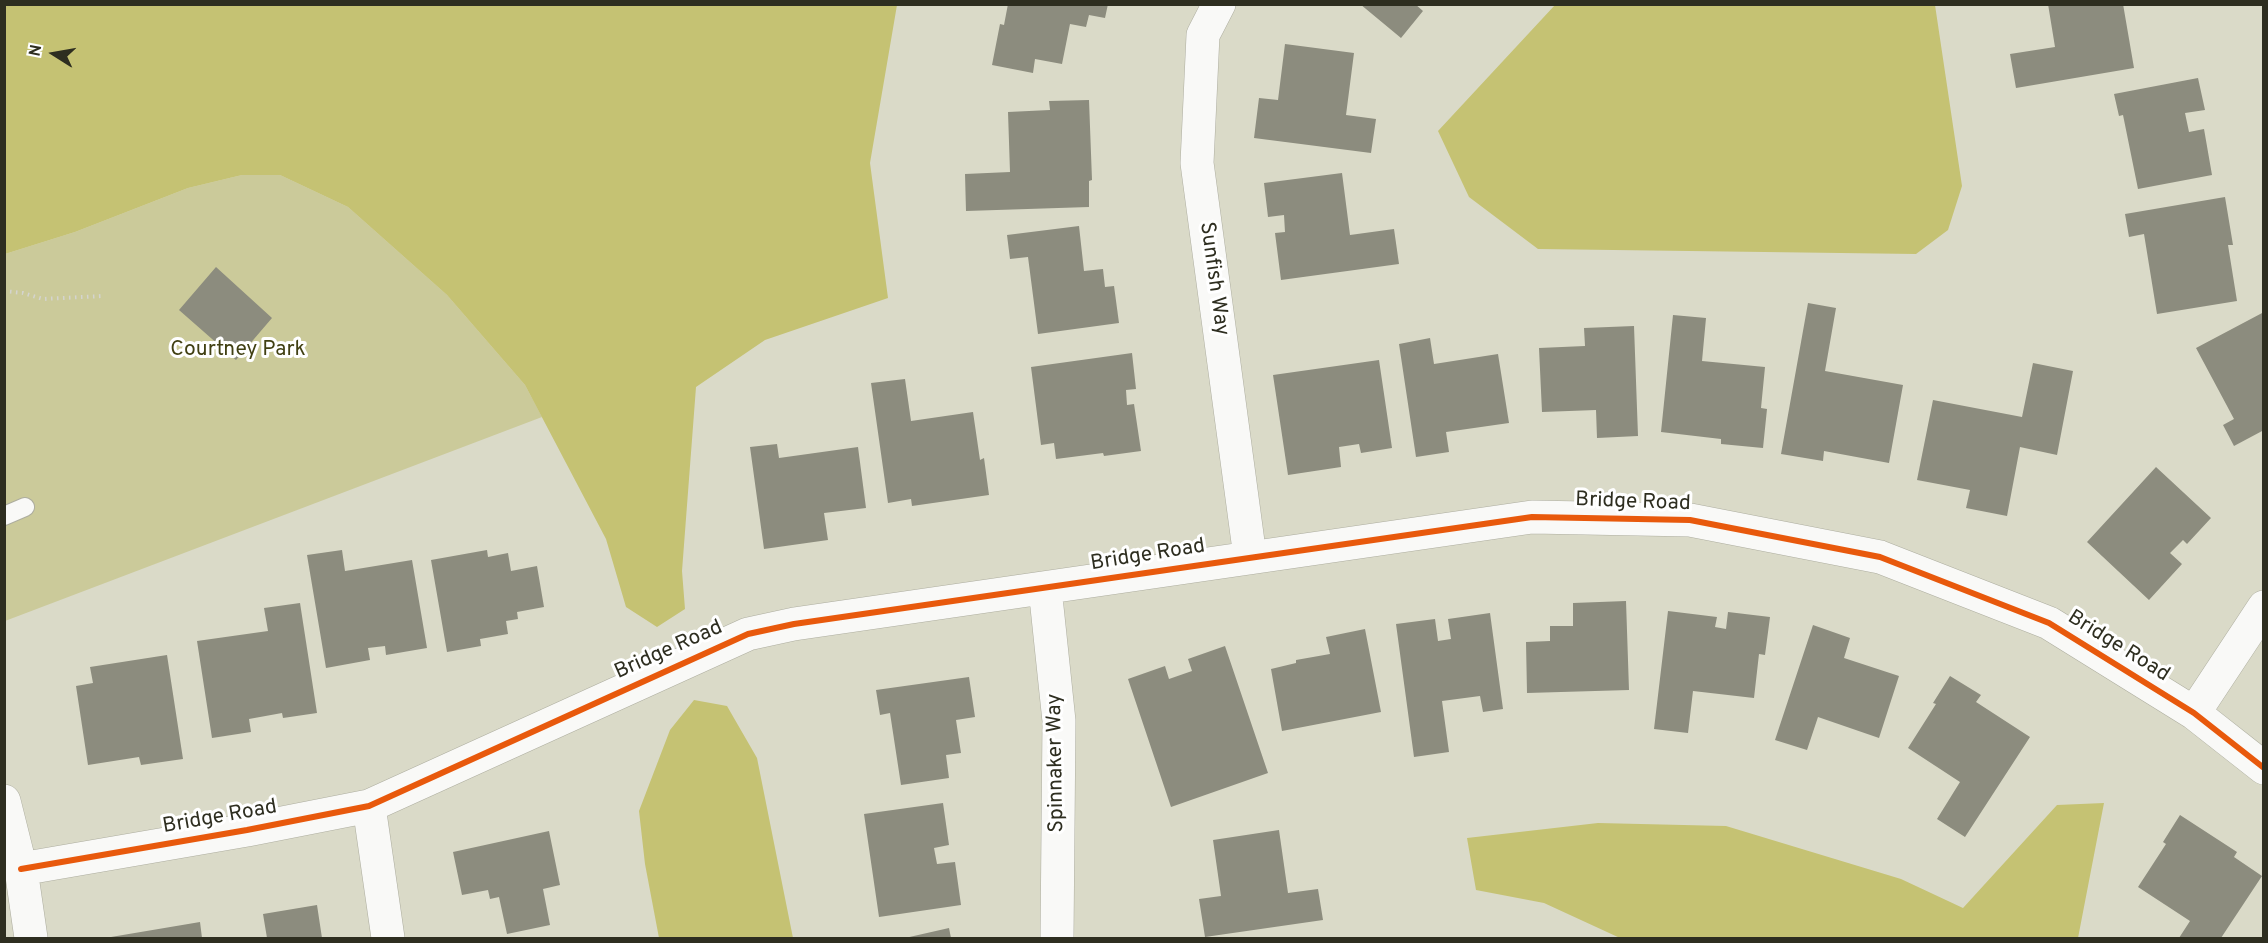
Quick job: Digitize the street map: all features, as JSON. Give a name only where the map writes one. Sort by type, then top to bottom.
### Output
[{"type":"street","name":"Sunfish Way","points":[[1219,4],[1203,35],[1197,163],[1250,557]]},
{"type":"street","name":"Bridge Road","points":[[21,869],[248,830],[369,806],[748,633],[794,624],[1532,517],[1690,520],[1880,557],[2049,623],[2194,713],[2264,768]]},
{"type":"street","name":"Spinnaker Way","points":[[1045,588],[1059,721],[1057,939]]},
{"type":"street","points":[[2194,713],[2264,607]]},
{"type":"street","points":[[4,801],[21,869],[31,939]]},
{"type":"street","points":[[369,806],[388,939]]},
{"type":"lane","points":[[4,516],[25,507]]},
{"type":"path","points":[[4,291],[23,293],[43,299],[102,296]]},
{"type":"green space","name":"Courtney Park","points":[[242,175],[280,175],[348,207],[447,295],[525,385],[542,417],[5,621],[5,254],[75,232],[188,188]]},
{"type":"shaded area","points":[[5,4],[897,5],[870,163],[888,298],[765,340],[696,387],[682,571],[685,609],[657,627],[626,607],[606,539],[525,385],[447,295],[348,207],[280,175],[242,175],[188,188],[75,232],[5,254]]},
{"type":"shaded area","points":[[1555,5],[1935,5],[1962,186],[1948,230],[1916,254],[1538,249],[1469,197],[1438,131]]},
{"type":"shaded area","points":[[694,700],[727,706],[757,758],[793,938],[659,938],[645,864],[639,811],[670,730]]},
{"type":"shaded area","points":[[2104,803],[2078,938],[1620,938],[1544,903],[1476,890],[1467,838],[1598,823],[1726,826],[1901,879],[1963,908],[2057,805]]},
{"type":"building","points":[[1008,4],[1108,4],[1105,18],[1089,15],[1086,27],[1070,24],[1062,64],[1035,59],[1033,73],[992,65],[1000,24],[1004,25]]},
{"type":"building","points":[[1360,4],[1415,4],[1423,11],[1401,38]]},
{"type":"building","points":[[2048,4],[2123,4],[2134,68],[2016,88],[2010,54],[2055,47]]},
{"type":"building","points":[[1285,44],[1354,53],[1346,115],[1376,119],[1371,153],[1254,138],[1259,98],[1278,100]]},
{"type":"building","points":[[2198,78],[2205,110],[2185,113],[2189,132],[2204,129],[2212,175],[2138,189],[2123,115],[2119,116],[2114,94]]},
{"type":"building","points":[[1089,100],[1092,180],[1089,181],[1089,207],[966,211],[965,174],[1010,172],[1008,112],[1050,110],[1049,101]]},
{"type":"building","points":[[1342,173],[1350,235],[1394,229],[1399,264],[1281,280],[1275,233],[1285,232],[1284,215],[1268,217],[1264,183]]},
{"type":"building","points":[[2225,197],[2233,245],[2228,245],[2237,301],[2157,314],[2144,234],[2129,237],[2125,214]]},
{"type":"building","points":[[1079,226],[1084,271],[1103,269],[1105,287],[1114,286],[1119,323],[1038,334],[1028,257],[1010,259],[1007,235]]},
{"type":"building","points":[[216,267],[272,318],[236,360],[179,310]]},
{"type":"building","points":[[1808,303],[1836,308],[1825,371],[1903,385],[1889,463],[1824,451],[1823,461],[1781,454]]},
{"type":"building","points":[[2264,312],[2264,430],[2234,446],[2223,425],[2234,419],[2196,348]]},
{"type":"building","points":[[1673,315],[1706,318],[1702,361],[1765,367],[1761,408],[1767,409],[1763,448],[1721,444],[1721,439],[1661,432]]},
{"type":"building","points":[[1634,326],[1638,436],[1597,438],[1596,410],[1542,412],[1539,348],[1585,346],[1584,328]]},
{"type":"building","points":[[1430,338],[1434,364],[1498,354],[1509,423],[1446,432],[1449,452],[1416,457],[1399,344]]},
{"type":"building","points":[[1132,353],[1136,389],[1126,390],[1127,405],[1134,404],[1141,451],[1056,459],[1054,443],[1041,445],[1031,367]]},
{"type":"building","points":[[1379,360],[1392,448],[1361,453],[1359,444],[1339,447],[1341,467],[1288,475],[1273,375]]},
{"type":"building","points":[[2033,363],[2073,371],[2057,455],[2020,447],[2007,516],[1966,508],[1970,490],[1917,480],[1933,400],[2022,417]]},
{"type":"building","points":[[905,379],[911,421],[973,412],[980,460],[984,458],[989,495],[912,506],[911,499],[888,503],[871,383]]},
{"type":"building","points":[[777,444],[779,458],[858,447],[866,508],[824,513],[828,540],[764,549],[750,447]]},
{"type":"building","points":[[2156,467],[2211,518],[2187,544],[2183,540],[2170,553],[2182,564],[2149,600],[2087,542]]},
{"type":"building","points":[[342,550],[345,571],[412,560],[427,648],[386,655],[385,646],[368,648],[370,660],[326,668],[307,555]]},
{"type":"building","points":[[487,550],[488,557],[508,553],[511,571],[537,566],[544,607],[517,612],[518,619],[506,621],[508,634],[480,639],[481,646],[447,652],[431,560]]},
{"type":"building","points":[[1626,601],[1629,690],[1527,693],[1526,642],[1550,641],[1550,626],[1573,626],[1573,603]]},
{"type":"building","points":[[300,603],[317,713],[283,718],[282,713],[249,719],[251,732],[212,738],[197,641],[268,631],[264,608]]},
{"type":"building","points":[[1668,611],[1717,617],[1715,627],[1726,629],[1728,612],[1770,617],[1765,655],[1759,654],[1754,698],[1693,691],[1688,733],[1654,729]]},
{"type":"building","points":[[1490,613],[1503,709],[1483,712],[1480,696],[1442,701],[1449,752],[1414,757],[1396,624],[1435,619],[1438,641],[1451,639],[1448,619]]},
{"type":"building","points":[[1813,625],[1850,638],[1844,658],[1899,676],[1879,738],[1818,717],[1807,750],[1775,740]]},
{"type":"building","points":[[1365,629],[1381,712],[1282,731],[1271,669],[1296,663],[1296,660],[1330,654],[1326,637]]},
{"type":"building","points":[[1225,646],[1268,773],[1171,807],[1128,679],[1165,666],[1169,679],[1192,671],[1188,659]]},
{"type":"building","points":[[167,655],[183,759],[141,765],[139,757],[88,765],[76,686],[93,683],[90,667]]},
{"type":"building","points":[[1950,676],[1981,695],[1976,702],[2030,737],[1965,837],[1937,819],[1960,782],[1908,748],[1936,704],[1933,703]]},
{"type":"building","points":[[969,677],[975,717],[956,720],[961,753],[946,755],[949,778],[901,785],[890,713],[880,715],[876,690]]},
{"type":"building","points":[[943,803],[949,845],[934,848],[937,864],[955,862],[961,905],[879,917],[864,814]]},
{"type":"building","points":[[2180,815],[2237,852],[2234,857],[2262,876],[2221,938],[2179,938],[2190,921],[2138,887],[2166,844],[2163,842]]},
{"type":"building","points":[[1279,830],[1288,893],[1318,889],[1323,920],[1205,937],[1199,899],[1221,896],[1213,840]]},
{"type":"building","points":[[549,831],[560,885],[543,889],[550,925],[507,934],[499,897],[490,899],[488,890],[462,895],[453,852]]},
{"type":"building","points":[[317,905],[322,938],[267,938],[263,914]]},
{"type":"building","points":[[200,922],[202,938],[111,938],[111,937]]},
{"type":"building","points":[[949,928],[951,938],[905,938]]},
{"type":"cycle path","points":[[21,869],[247,830],[369,806],[748,634],[794,624],[1532,517],[1690,520],[1880,557],[2049,623],[2194,713],[2264,768]]}]
